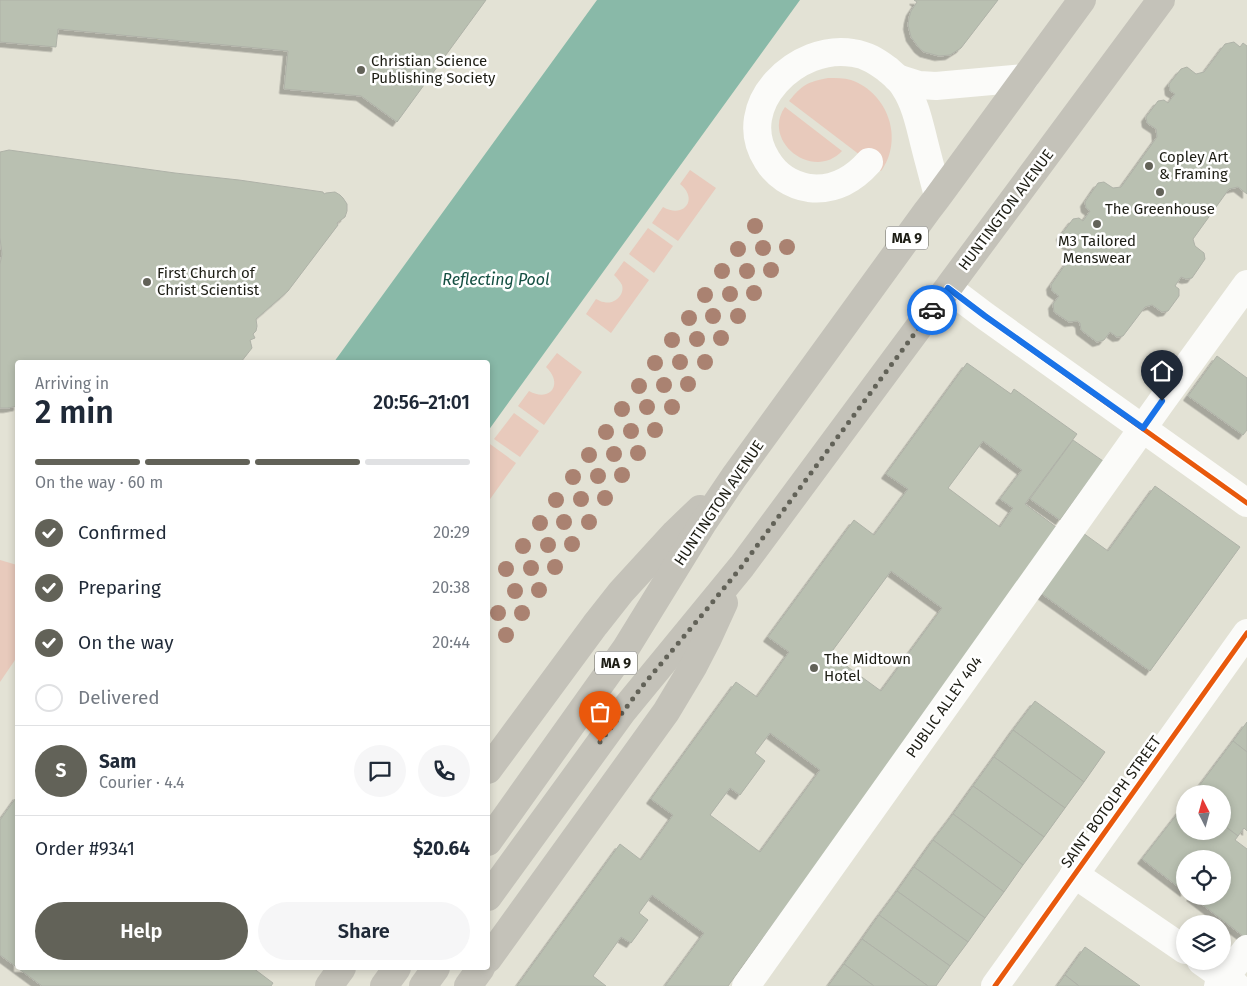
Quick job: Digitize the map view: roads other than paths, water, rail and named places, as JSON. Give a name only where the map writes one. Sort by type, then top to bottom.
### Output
[{"type":"main road","name":"HUNTINGTON AVENUE","points":[[490,839],[626,648],[734,476],[1082,0]]},
{"type":"main road","name":"HUNTINGTON AVENUE","points":[[490,894],[623,711],[742,566],[1161,0]]},
{"type":"main road","points":[[490,767],[621,592],[675,533],[734,476]]},
{"type":"main road","points":[[490,955],[666,712],[693,667],[742,566]]},
{"type":"main road","points":[[329,986],[341,970]]},
{"type":"main road","points":[[384,986],[396,970]]},
{"type":"main road","points":[[423,986],[435,970]]},
{"type":"main road","points":[[468,986],[480,970]]},
{"type":"street","points":[[869,162],[850,179],[834,187],[806,187],[781,176],[774,170],[764,155],[760,146],[757,128],[759,111],[768,93],[785,74],[805,60],[826,54],[848,52],[876,61],[905,87],[916,112],[938,196]]},
{"type":"street","points":[[897,78],[919,85],[936,86],[1025,78]]},
{"type":"street","name":"PUBLIC ALLEY 404","points":[[746,986],[1247,284]]},
{"type":"street","points":[[948,288],[1247,502]]},
{"type":"street","name":"SAINT BOTOLPH STREET","points":[[995,986],[1247,633]]},
{"type":"street","points":[[1074,874],[1176,944]]},
{"type":"street","points":[[1211,970],[1226,983],[1247,949]]},
{"type":"water","name":"Reflecting Pool","points":[[597,0],[800,0],[490,428],[490,360],[335,360]]},
{"type":"place","name":"Christian Science Publishing Society","points":[[361,70]]},
{"type":"place","name":"Copley Art & Framing","points":[[1149,166]]},
{"type":"place","name":"The Greenhouse","points":[[1160,192]]},
{"type":"place","name":"M3 Tailored Menswear","points":[[1097,224]]},
{"type":"place","name":"First Church of Christ Scientist","points":[[147,282]]},
{"type":"place","name":"The Midtown Hotel","points":[[814,668]]}]
